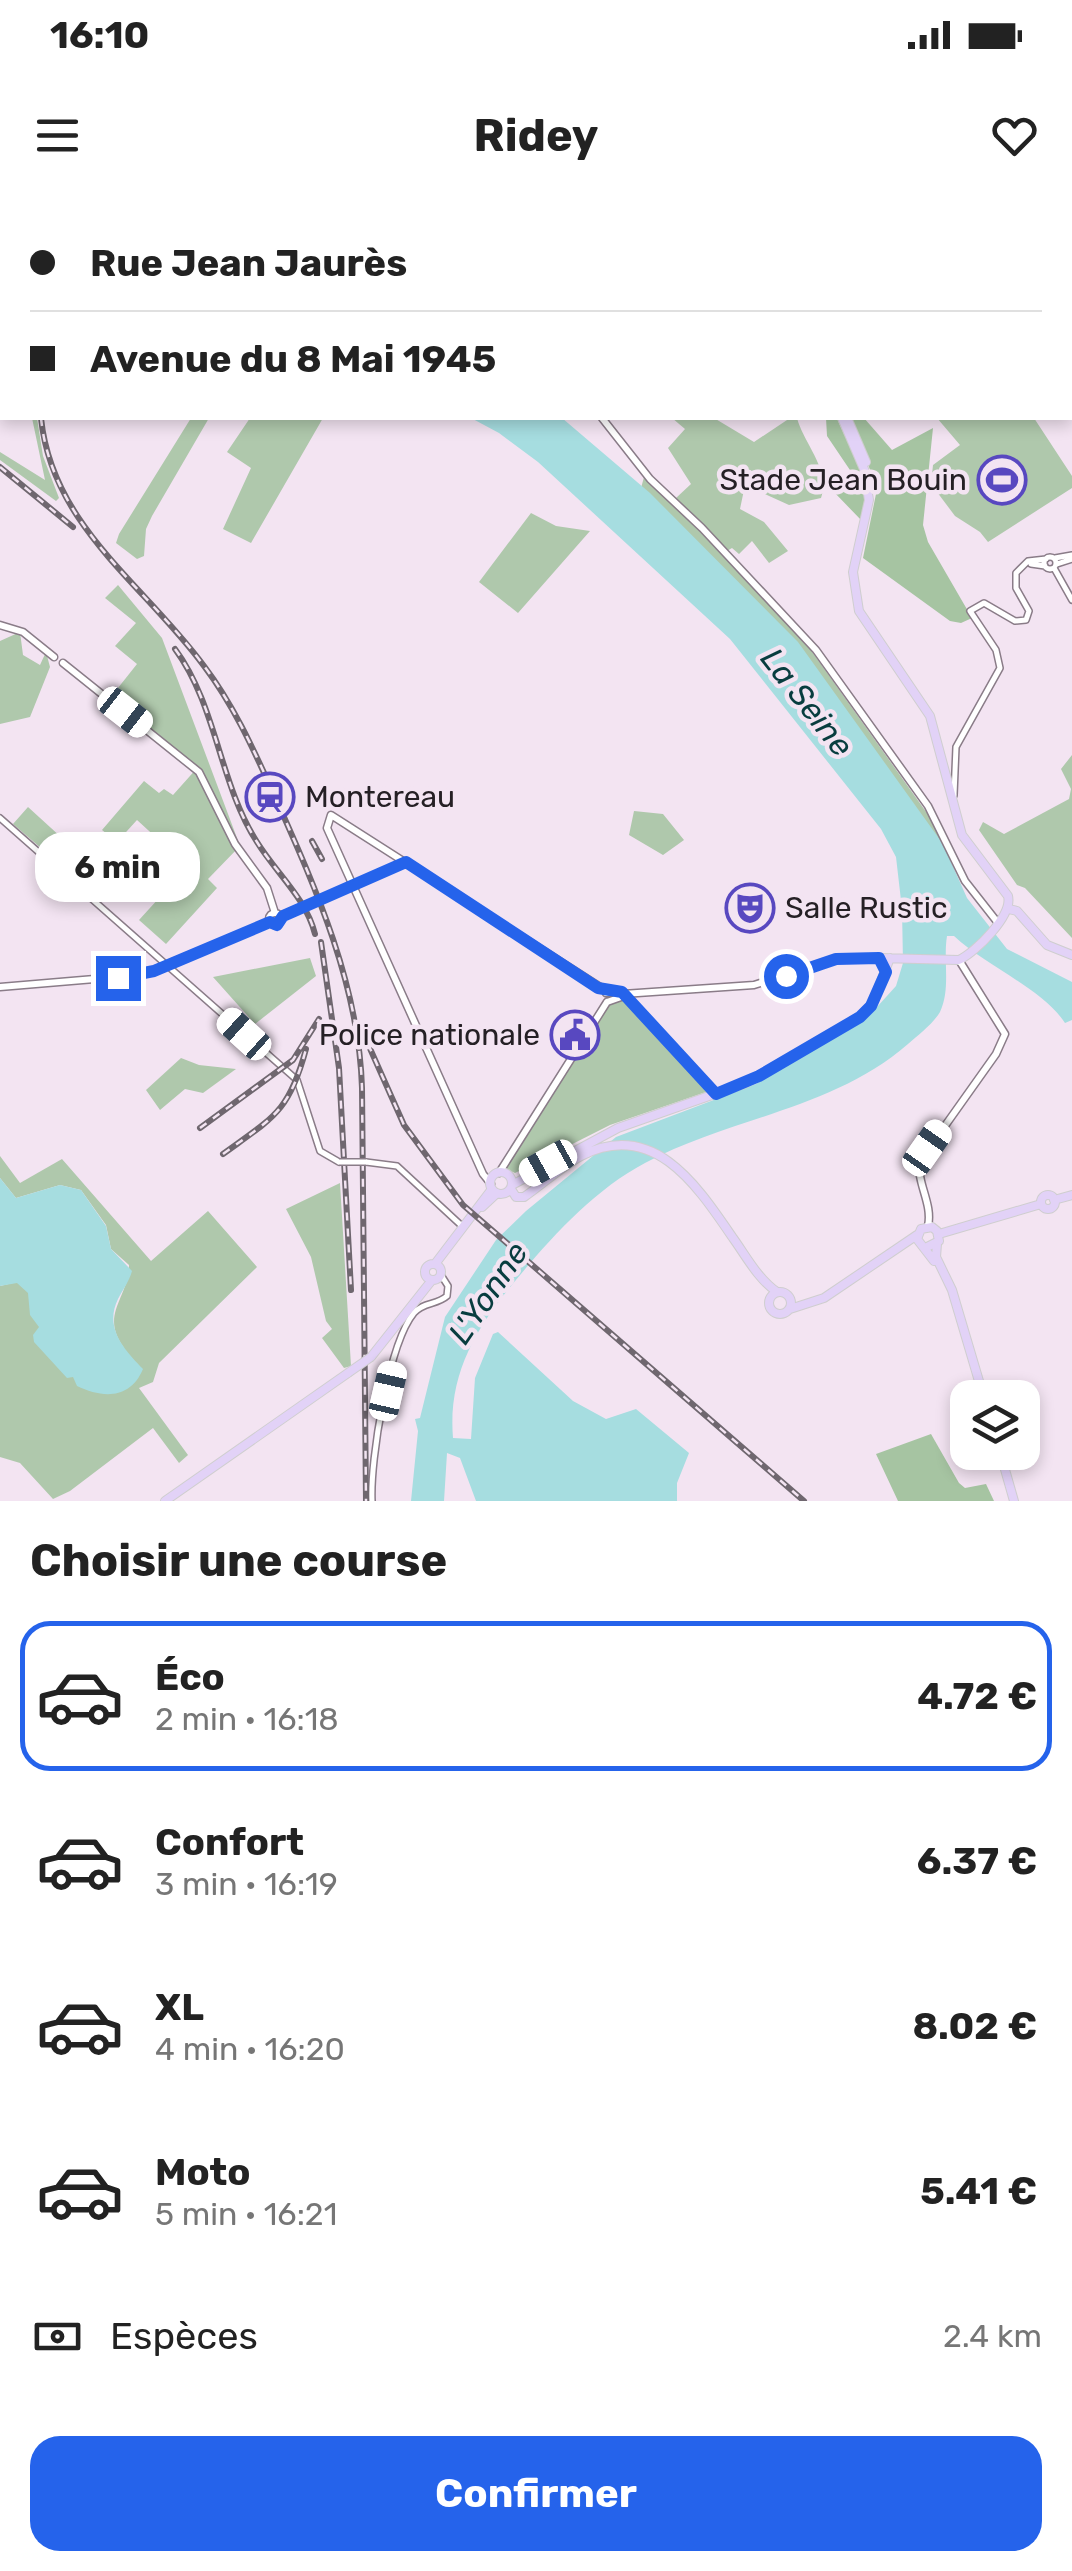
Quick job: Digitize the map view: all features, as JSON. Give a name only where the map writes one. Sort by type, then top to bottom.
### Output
[{"type":"main road","points":[[604,420],[650,479],[702,528],[816,650],[936,818],[965,881],[1000,914]]},
{"type":"main road","points":[[846,420],[864,469],[869,500],[855,559],[853,587],[859,611],[930,716],[951,785],[957,824],[1008,896],[1000,914],[962,957],[833,960],[754,986],[607,996],[332,814],[327,828],[483,1174],[502,1183],[522,1202],[590,1152],[630,1147],[655,1153],[686,1175],[773,1295],[774,1312],[782,1314],[790,1304],[813,1302],[885,1256],[1041,1204],[1046,1196],[1054,1200],[1072,1196]]},
{"type":"main road","points":[[0,625],[23,632],[54,657],[62,656],[62,663],[199,772],[235,844],[267,888],[278,914],[277,925],[270,922],[142,975],[0,986]]},
{"type":"main road","points":[[278,914],[406,862]]},
{"type":"main road","points":[[1000,914],[1017,911],[1046,946],[1072,954]]},
{"type":"main road","points":[[921,1243],[930,1217],[919,1176],[920,1160],[996,1054],[1005,1030],[987,1010],[962,957]]},
{"type":"main road","points":[[879,958],[886,972]]},
{"type":"main road","points":[[436,1275],[463,1228],[502,1183],[528,1174],[618,1128],[759,1076],[860,1017],[871,1006],[894,958]]},
{"type":"main road","points":[[166,1501],[260,1430],[372,1357],[502,1183],[506,1161],[607,996]]},
{"type":"main road","points":[[928,1226],[938,1239],[936,1256],[978,1380]]},
{"type":"main road","points":[[921,1243],[946,1278]]},
{"type":"main road","points":[[773,1295],[785,1292],[790,1304]]},
{"type":"main road","points":[[1005,1470],[1014,1501]]},
{"type":"street","points":[[951,785],[956,747],[1000,668],[996,650],[970,611],[983,606],[1014,624],[1026,623],[1032,610],[1018,577],[1029,564],[1051,564],[1072,557]]},
{"type":"street","points":[[1051,564],[1072,600]]},
{"type":"street","points":[[0,818],[296,1080],[320,1151],[338,1162],[397,1166],[463,1228]]},
{"type":"street","points":[[623,995],[716,1094]]},
{"type":"street","points":[[705,1098],[708,1086]]},
{"type":"street","points":[[372,1501],[374,1451],[402,1331],[418,1308],[445,1299],[449,1293],[436,1275]]},
{"type":"green space","points":[[32,420],[37,420],[43,456],[59,498],[56,501],[0,460],[0,452],[45,480]]},
{"type":"green space","points":[[190,420],[208,420],[152,516],[146,529],[144,556],[137,559],[116,543]]},
{"type":"green space","points":[[249,420],[322,420],[251,543],[223,529],[251,468],[227,452]]},
{"type":"green space","points":[[674,420],[717,420],[754,442],[787,420],[798,420],[820,467],[821,498],[789,505],[745,485],[740,509],[764,522],[788,551],[769,563],[752,541],[739,554],[732,548],[727,551],[803,639],[934,823],[941,843],[641,488],[646,470],[676,498],[691,484],[668,448],[685,429]]},
{"type":"green space","points":[[826,420],[838,420],[865,481],[867,508],[862,521],[833,491],[854,476],[827,436]]},
{"type":"green space","points":[[852,420],[866,420],[892,450],[933,428],[923,525],[928,542],[972,618],[961,623],[950,621],[863,558],[877,489]]},
{"type":"green space","name":"Stade Jean Bouin","points":[[939,420],[1035,420],[1072,476],[1072,488],[988,542],[955,516],[931,484],[933,465],[960,445]]},
{"type":"green space","points":[[531,513],[556,526],[590,531],[518,613],[479,582]]},
{"type":"green space","points":[[118,585],[162,638],[240,846],[208,879],[217,888],[166,944],[139,920],[190,864],[173,848],[145,879],[135,871],[160,841],[137,820],[117,842],[102,830],[144,781],[159,793],[164,789],[173,795],[198,767],[110,698],[137,664],[115,646],[136,623],[105,598]]},
{"type":"green space","points":[[20,632],[23,655],[40,665],[46,652],[50,667],[30,717],[0,724],[0,641]]},
{"type":"green space","points":[[1072,755],[1072,938],[1025,888],[1017,885],[979,830],[983,822],[1004,834],[1069,799],[1071,789],[1061,769]]},
{"type":"green space","points":[[28,807],[62,838],[49,855],[13,824]]},
{"type":"green space","points":[[634,811],[663,814],[684,840],[663,855],[629,835]]},
{"type":"green space","points":[[310,958],[316,976],[255,1024],[213,977]]},
{"type":"green space","points":[[621,999],[709,1091],[610,1125],[515,1173],[504,1168],[606,1007]]},
{"type":"green space","points":[[181,1058],[199,1065],[236,1069],[203,1093],[185,1089],[160,1110],[146,1090]]},
{"type":"green space","points":[[0,1156],[20,1183],[62,1159],[151,1261],[208,1211],[257,1267],[159,1363],[153,1382],[139,1388],[188,1455],[179,1463],[153,1428],[70,1491],[53,1499],[20,1463],[0,1457],[0,1286],[17,1282],[29,1293],[30,1302],[124,1348],[114,1325],[129,1265],[111,1249],[106,1225],[81,1190],[60,1185],[16,1198],[0,1178]]},
{"type":"green space","points":[[340,1183],[351,1366],[344,1368],[322,1338],[332,1329],[326,1321],[311,1257],[286,1209]]},
{"type":"green space","points":[[931,1434],[959,1483],[965,1488],[986,1484],[994,1501],[898,1501],[876,1454]]},
{"type":"water","points":[[475,420],[564,420],[650,493],[798,642],[943,844],[967,898],[1007,949],[1072,982],[1072,1020],[1065,1023],[1029,988],[954,936],[947,936],[946,984],[940,1012],[908,1044],[847,1084],[678,1147],[626,1174],[572,1218],[497,1303],[475,1338],[459,1376],[452,1416],[453,1438],[471,1439],[475,1378],[493,1334],[498,1332],[573,1401],[606,1419],[636,1409],[689,1453],[677,1483],[677,1501],[476,1501],[460,1458],[447,1453],[444,1501],[411,1501],[418,1431],[415,1419],[420,1418],[445,1317],[496,1240],[616,1137],[756,1084],[867,1018],[896,986],[903,963],[896,857],[881,829],[730,639],[538,462]]},
{"type":"water","points":[[0,1178],[16,1198],[60,1185],[81,1190],[106,1226],[111,1249],[132,1271],[113,1319],[123,1346],[143,1369],[123,1391],[96,1393],[77,1386],[73,1377],[67,1378],[34,1342],[33,1335],[39,1327],[30,1315],[28,1293],[17,1283],[0,1286]]},
{"type":"railway","points":[[41,420],[49,456],[63,491],[82,522],[180,636],[235,714],[306,869],[344,976],[359,1050],[362,1088],[366,1501]]},
{"type":"railway","points":[[0,467],[73,527]]},
{"type":"railway","points":[[175,649],[200,695],[244,819],[298,897],[315,934]]},
{"type":"railway","points":[[312,841],[322,859]]},
{"type":"railway","points":[[321,942],[339,1068],[351,1290]]},
{"type":"railway","points":[[200,1128],[293,1060],[319,1019]]},
{"type":"railway","points":[[368,1044],[404,1125],[463,1205],[804,1501]]},
{"type":"railway","points":[[223,1154],[255,1131],[286,1100],[306,1049]]},
{"type":"place","name":"Stade Jean Bouin","points":[[1002,480]]},
{"type":"place","name":"Montereau","points":[[270,797]]},
{"type":"place","name":"Salle Rustic","points":[[750,908]]},
{"type":"place","name":"Police nationale","points":[[575,1035]]},
{"type":"route","points":[[118,978],[154,971],[270,922],[277,925],[281,916],[406,862],[598,988],[622,992],[716,1094],[746,1083],[860,1017],[871,1006],[886,966],[879,958],[842,958],[786,976]]},
{"type":"water label","name":"La Seine","points":[[807,702]]},
{"type":"water label","name":"L'Yonne","points":[[488,1293]]}]
